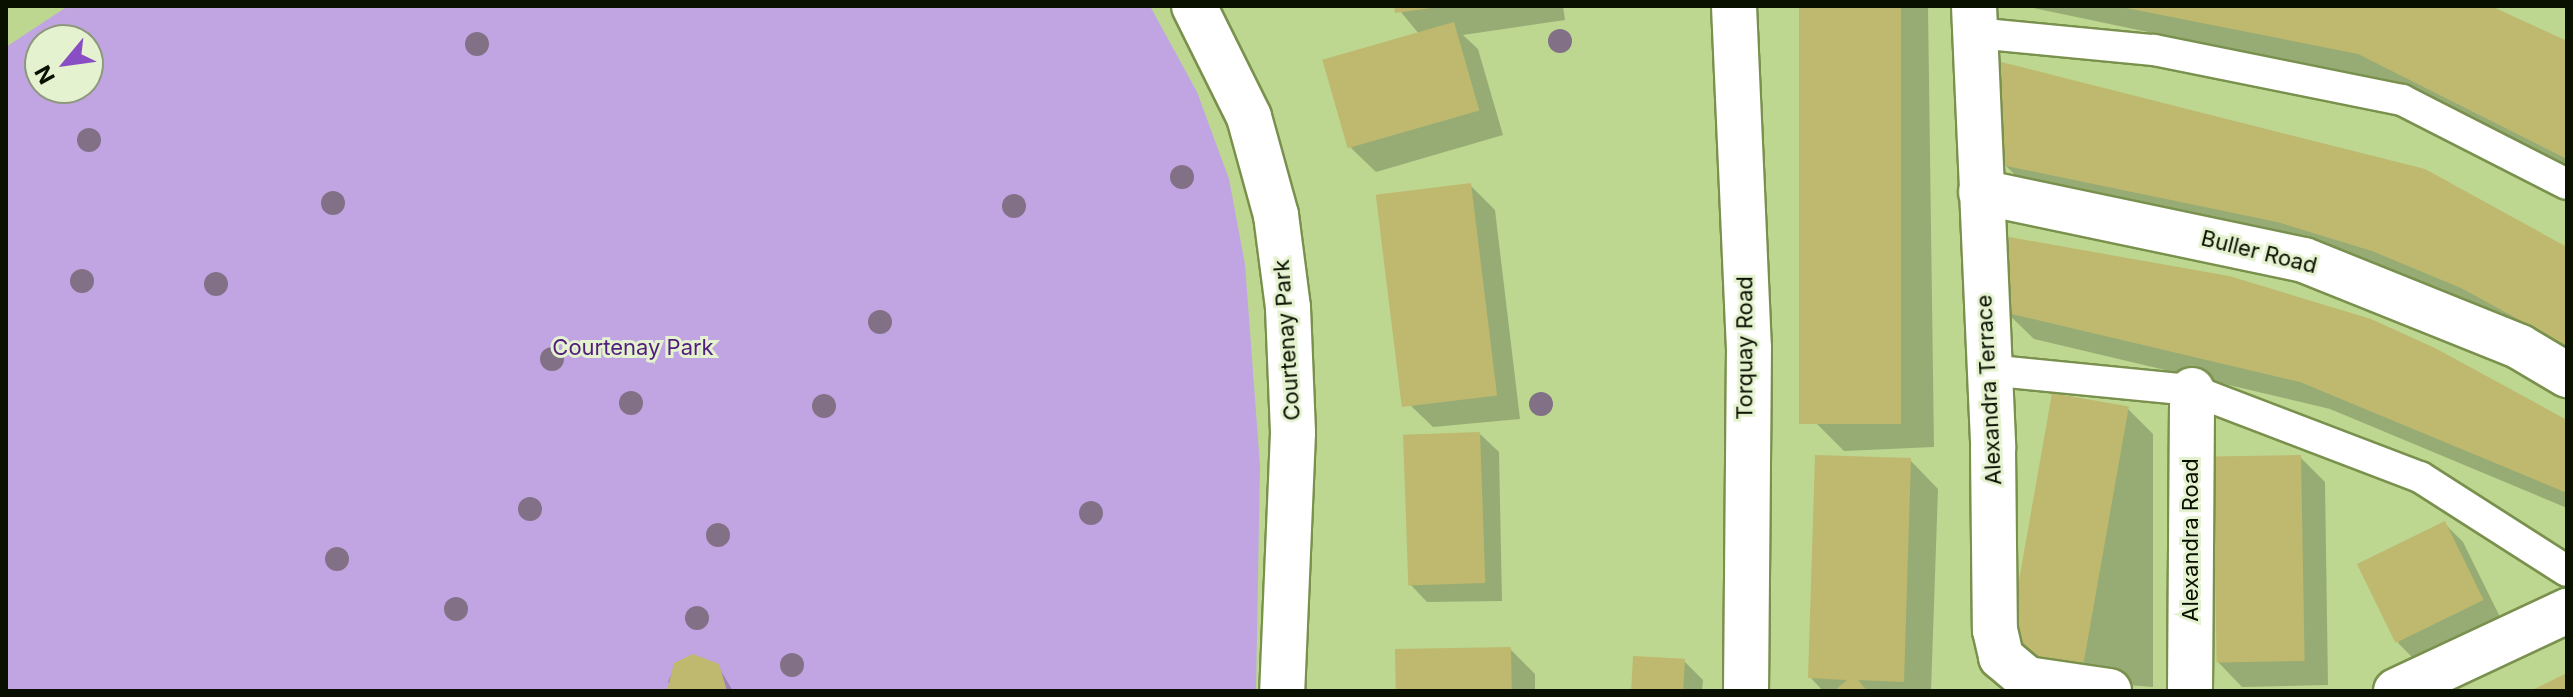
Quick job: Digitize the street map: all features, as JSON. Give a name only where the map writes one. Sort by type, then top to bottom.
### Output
[{"type":"street","name":"Courtenay Park","points":[[1194,6],[1249,117],[1276,215],[1288,308],[1293,433],[1282,691]]},
{"type":"street","name":"Torquay Road","points":[[1734,6],[1749,348],[1746,691]]},
{"type":"street","name":"Alexandra Terrace","points":[[1975,20],[1987,370],[1993,449],[1995,630],[2001,657],[2027,679],[2109,691]]},
{"type":"street","name":"Buller Road","points":[[1981,192],[2304,260],[2520,347],[2567,375]]},
{"type":"street","name":"Alexandra Road","points":[[2190,691],[2192,390]]},
{"type":"street","points":[[2396,691],[2567,611]]},
{"type":"lane","points":[[1975,20],[2154,50],[2402,100],[2567,184]]},
{"type":"lane","points":[[1987,370],[2192,390],[2420,477],[2567,571]]},
{"type":"green space","name":"Courtenay Park","points":[[68,6],[1150,6],[1197,92],[1229,179],[1245,264],[1260,466],[1256,691],[6,691],[6,47],[24,35],[24,104],[104,104],[104,24],[41,24]]},
{"type":"building","points":[[1394,6],[1431,6],[1431,8],[1395,13]]},
{"type":"building","points":[[1799,6],[1901,6],[1901,424],[1799,424]]},
{"type":"building","points":[[2491,6],[2567,41],[2567,159],[2358,54],[2121,7]]},
{"type":"building","points":[[1454,22],[1479,110],[1348,148],[1322,60]]},
{"type":"building","points":[[2001,62],[2425,169],[2567,247],[2567,346],[2461,288],[2372,251],[2277,222],[2002,165]]},
{"type":"building","points":[[1471,183],[1497,395],[1402,407],[1376,195]]},
{"type":"building","points":[[2009,237],[2229,276],[2371,319],[2435,348],[2567,420],[2567,493],[2300,382],[2003,312]]},
{"type":"building","points":[[2052,393],[2129,407],[2083,667],[2006,653]]},
{"type":"building","points":[[1480,432],[1485,583],[1408,586],[1403,435]]},
{"type":"building","points":[[1815,455],[1911,458],[1904,682],[1858,680],[1867,691],[1834,691],[1847,680],[1808,678]]},
{"type":"building","points":[[2301,455],[2305,661],[2217,663],[2213,457]]},
{"type":"building","points":[[2445,521],[2484,600],[2395,643],[2357,564]]},
{"type":"building","points":[[1511,647],[1512,691],[1396,691],[1395,649]]},
{"type":"building","points":[[693,654],[719,664],[727,691],[667,691],[674,663]]},
{"type":"building","points":[[1633,656],[1685,659],[1683,691],[1631,691]]},
{"type":"building","points":[[2567,673],[2567,691],[2530,691]]}]
